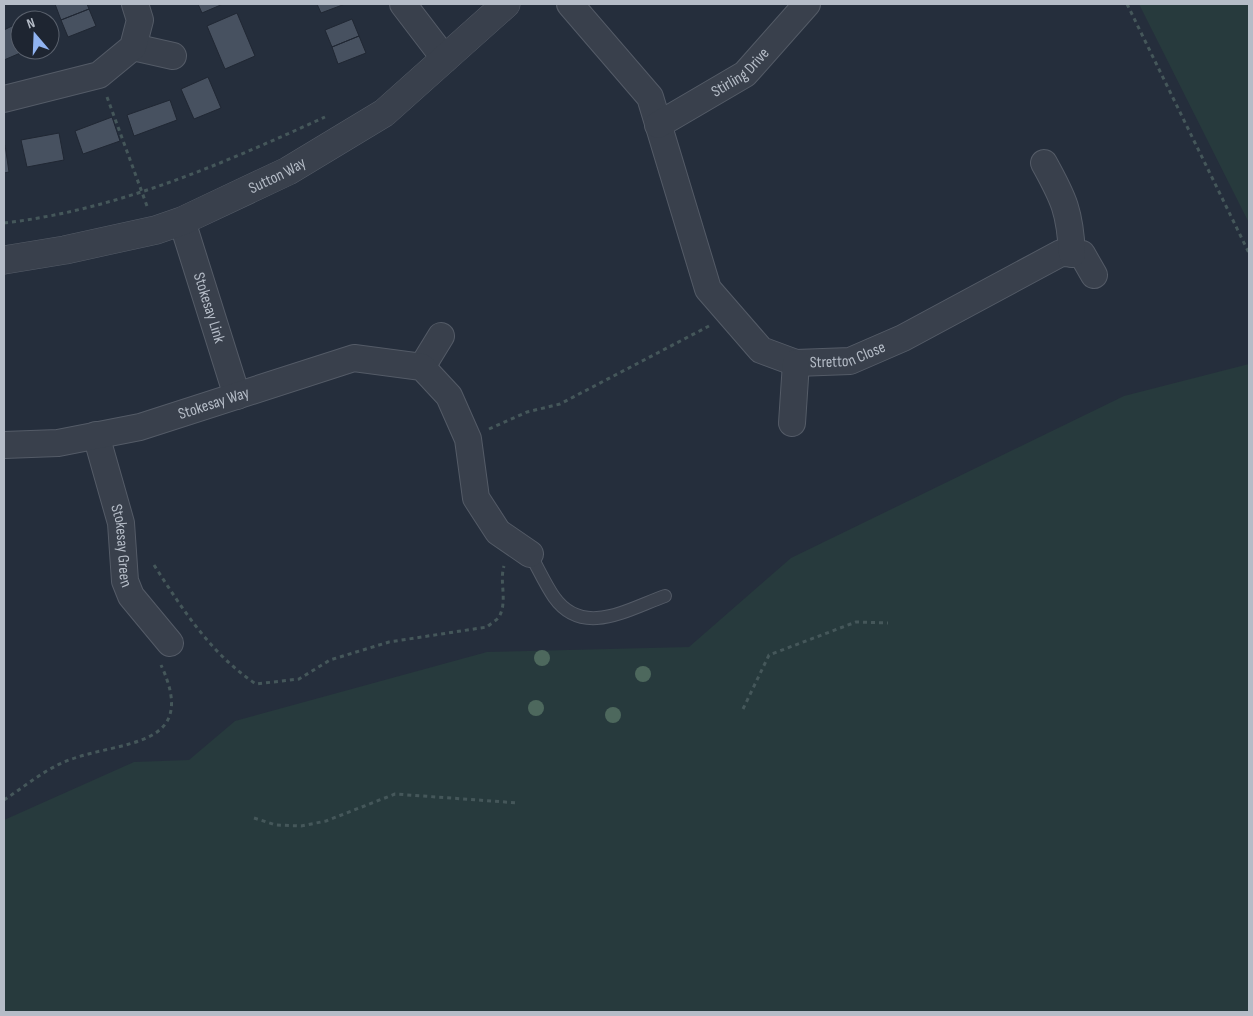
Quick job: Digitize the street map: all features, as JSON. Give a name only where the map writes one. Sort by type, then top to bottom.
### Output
[{"type":"street","points":[[4,99],[99,74],[134,47],[140,20],[135,4]]},
{"type":"street","points":[[403,4],[445,59]]},
{"type":"street","name":"Sutton Way","points":[[4,260],[65,250],[156,230],[288,171],[384,113],[506,4]]},
{"type":"street","name":"Stretton Close","points":[[570,4],[650,97],[708,289],[761,350],[796,363],[850,360],[903,338],[1061,253],[1072,254]]},
{"type":"street","name":"Stirling Drive","points":[[658,125],[745,74],[807,4]]},
{"type":"street","points":[[134,47],[173,56]]},
{"type":"street","points":[[1044,163],[1064,199],[1071,227],[1072,254],[1082,254],[1094,275]]},
{"type":"street","name":"Stokesay Link","points":[[182,220],[236,396]]},
{"type":"street","points":[[441,336],[422,367],[449,396],[468,439],[476,498],[498,532],[521,548]]},
{"type":"street","name":"Stokesay Way","points":[[4,445],[58,443],[140,427],[354,358],[422,367]]},
{"type":"street","points":[[792,423],[796,363]]},
{"type":"street","name":"Stokesay Green","points":[[96,435],[121,523],[125,581],[131,596],[170,643]]},
{"type":"lane","points":[[521,548],[554,597],[570,614],[578,618],[589,620],[604,618],[665,596]]},
{"type":"path","points":[[1127,4],[1249,253]]},
{"type":"path","points":[[99,74],[156,230]]},
{"type":"path","points":[[4,223],[47,218],[142,193],[263,145],[326,116]]},
{"type":"path","points":[[468,439],[527,412],[560,404],[730,315]]},
{"type":"path","points":[[154,565],[202,636],[235,670],[256,684],[299,679],[330,660],[389,642],[487,627],[499,617],[504,594],[501,575],[521,548]]},
{"type":"path","points":[[743,708],[769,655],[856,622],[888,623]]},
{"type":"path","points":[[4,800],[66,761],[91,753],[138,744],[164,726],[173,706],[169,683],[160,663],[170,643]]},
{"type":"path","points":[[254,818],[276,825],[301,826],[326,821],[395,794],[519,803]]},
{"type":"shaded area","points":[[1139,4],[1249,4],[1249,223]]},
{"type":"shaded area","points":[[1249,364],[1249,1012],[4,1012],[4,820],[134,762],[189,760],[235,721],[487,652],[689,647],[791,558],[1124,396]]},
{"type":"building","points":[[55,4],[87,4],[89,9],[61,20],[60,10],[57,10]]},
{"type":"building","points":[[198,4],[223,4],[202,13]]},
{"type":"building","points":[[317,4],[345,4],[321,13]]},
{"type":"building","points":[[89,9],[96,26],[68,37],[61,20]]},
{"type":"building","points":[[237,13],[255,56],[225,69],[207,26]]},
{"type":"building","points":[[352,19],[359,36],[332,47],[325,30]]},
{"type":"building","points":[[10,27],[10,57],[4,60],[4,30]]},
{"type":"building","points":[[359,36],[366,53],[338,64],[332,47]]},
{"type":"building","points":[[208,77],[221,108],[194,119],[181,89]]},
{"type":"building","points":[[170,100],[177,120],[134,136],[127,115]]},
{"type":"building","points":[[112,117],[120,141],[83,154],[75,131]]},
{"type":"building","points":[[59,133],[64,160],[27,167],[21,140]]},
{"type":"building","points":[[4,146],[9,172],[4,173]]}]
